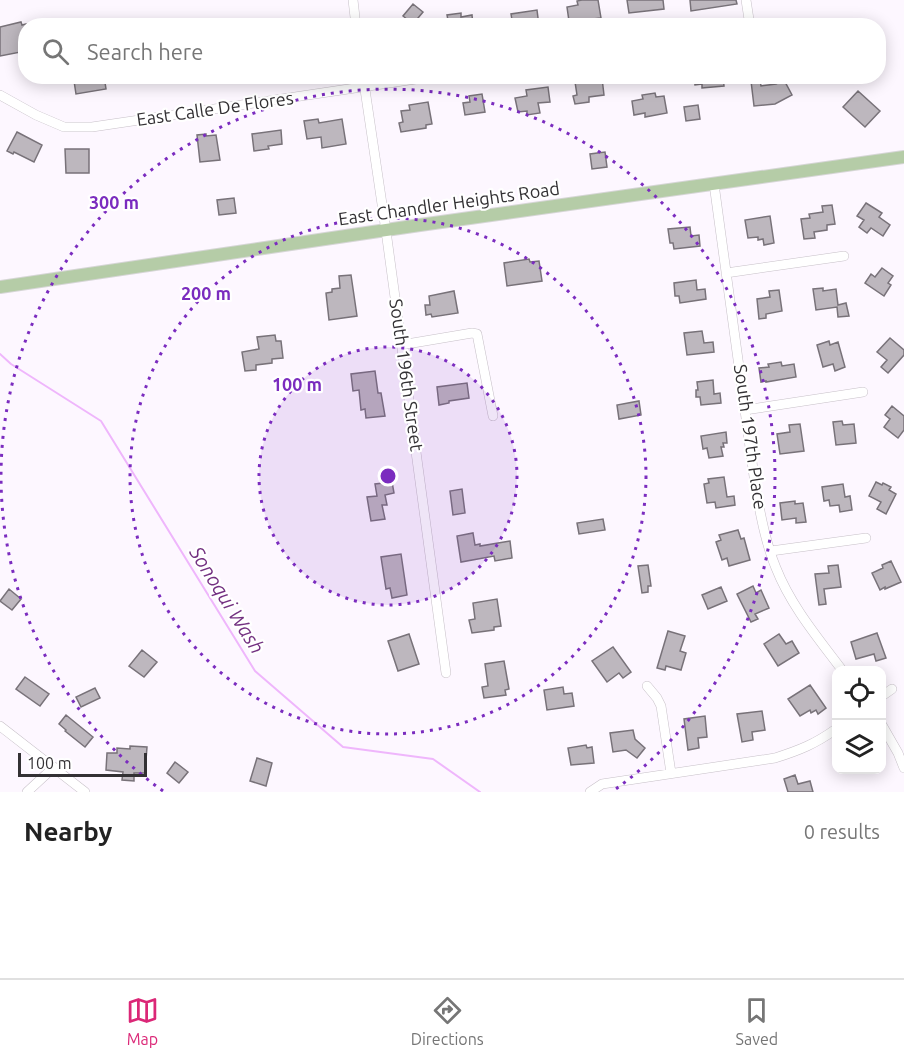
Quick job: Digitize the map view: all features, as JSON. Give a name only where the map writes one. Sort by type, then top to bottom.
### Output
[{"type":"main road","name":"East Chandler Heights Road","points":[[0,287],[904,157]]},
{"type":"street","points":[[352,0],[355,18]]},
{"type":"street","points":[[746,0],[749,18]]},
{"type":"street","name":"East Calle De Flores","points":[[0,95],[64,127],[92,126],[352,84]]},
{"type":"street","name":"South 196th Street","points":[[364,84],[446,673]]},
{"type":"street","name":"South 197th Place","points":[[714,184],[756,491],[771,551],[776,568],[794,603],[839,666]]},
{"type":"street","points":[[726,273],[844,256]]},
{"type":"street","points":[[401,345],[477,334],[493,416]]},
{"type":"street","points":[[745,411],[863,392]]},
{"type":"street","points":[[771,551],[866,538]]},
{"type":"street","points":[[647,686],[661,706],[671,773]]},
{"type":"street","points":[[886,693],[892,688]]},
{"type":"street","points":[[0,726],[85,792]]},
{"type":"street","points":[[886,732],[904,768]]},
{"type":"street","points":[[590,792],[671,773],[775,758],[819,742],[832,733]]},
{"type":"street","points":[[27,792],[54,767]]},
{"type":"building","points":[[598,0],[601,18],[569,18],[567,7],[578,5],[577,1]]},
{"type":"building","points":[[627,0],[663,0],[664,9],[629,13]]},
{"type":"building","points":[[690,0],[736,0],[737,4],[691,11]]},
{"type":"building","points":[[413,4],[423,12],[418,18],[403,16]]},
{"type":"building","points":[[537,10],[538,18],[512,18],[511,14]]},
{"type":"building","points":[[461,13],[461,17],[472,15],[472,18],[448,18],[447,15]]},
{"type":"building","points":[[18,23],[18,53],[0,56],[0,27]]},
{"type":"building","points":[[74,84],[105,84],[106,89],[76,94]]},
{"type":"building","points":[[575,84],[603,84],[604,95],[589,97],[589,102],[575,104],[573,96],[577,95]]},
{"type":"building","points":[[702,84],[724,84],[724,86],[702,88]]},
{"type":"building","points":[[751,84],[761,84],[761,86],[786,84],[792,95],[775,104],[754,106]]},
{"type":"building","points":[[548,87],[550,102],[538,103],[540,113],[527,115],[527,111],[518,112],[515,98],[527,96],[526,90]]},
{"type":"building","points":[[858,91],[880,111],[865,127],[843,107]]},
{"type":"building","points":[[655,93],[656,97],[664,96],[667,113],[645,117],[645,113],[634,115],[632,101],[643,99],[642,95]]},
{"type":"building","points":[[482,94],[485,112],[465,115],[463,103],[470,102],[469,96]]},
{"type":"building","points":[[428,102],[432,124],[426,125],[426,128],[401,132],[399,123],[403,122],[401,111],[410,110],[409,105]]},
{"type":"building","points":[[698,105],[700,119],[686,121],[684,107]]},
{"type":"building","points":[[318,119],[319,123],[342,119],[346,144],[322,148],[321,137],[307,139],[304,121]]},
{"type":"building","points":[[281,130],[282,144],[254,151],[252,134]]},
{"type":"building","points":[[17,132],[42,145],[34,162],[7,151]]},
{"type":"building","points":[[206,134],[206,136],[216,135],[220,160],[200,162],[197,135]]},
{"type":"building","points":[[65,149],[89,149],[89,173],[66,173]]},
{"type":"building","points":[[605,152],[607,167],[592,169],[590,154]]},
{"type":"building","points":[[234,198],[236,213],[219,215],[217,200]]},
{"type":"building","points":[[866,203],[882,213],[879,217],[890,225],[883,236],[871,228],[867,233],[859,227],[864,220],[857,216]]},
{"type":"building","points":[[832,205],[835,224],[827,225],[827,230],[814,232],[815,238],[804,239],[801,219],[810,218],[809,214],[823,212],[822,206]]},
{"type":"building","points":[[770,216],[774,243],[764,245],[763,239],[748,238],[745,220]]},
{"type":"building","points":[[690,227],[691,236],[699,235],[700,246],[674,249],[673,243],[670,243],[668,229]]},
{"type":"building","points":[[529,259],[530,262],[539,261],[542,281],[507,286],[504,263]]},
{"type":"building","points":[[882,268],[893,276],[888,283],[891,285],[884,296],[865,283],[871,274],[875,277]]},
{"type":"building","points":[[351,275],[357,316],[329,320],[326,293],[340,288],[339,276]]},
{"type":"building","points":[[696,280],[697,290],[705,289],[706,299],[680,303],[679,296],[675,296],[674,283]]},
{"type":"building","points":[[823,288],[823,291],[836,289],[838,305],[846,303],[849,316],[838,317],[837,307],[816,310],[813,289]]},
{"type":"building","points":[[779,290],[782,311],[766,314],[766,318],[759,319],[757,299],[770,297],[769,291]]},
{"type":"building","points":[[454,291],[458,313],[432,317],[431,314],[426,315],[425,305],[430,305],[429,296]]},
{"type":"building","points":[[702,331],[704,343],[713,342],[714,352],[687,355],[684,333]]},
{"type":"building","points":[[275,335],[276,341],[281,341],[283,358],[272,359],[272,363],[256,365],[256,370],[245,371],[242,352],[259,349],[257,337]]},
{"type":"building","points":[[890,338],[904,350],[904,355],[888,373],[881,367],[887,360],[877,352]]},
{"type":"building","points":[[829,341],[830,345],[838,342],[845,367],[835,371],[833,364],[823,367],[817,345]]},
{"type":"building","points":[[781,362],[782,366],[794,364],[796,377],[761,382],[759,368]]},
{"type":"building","points":[[375,371],[378,393],[381,393],[385,416],[366,418],[365,409],[361,410],[359,390],[353,391],[351,374]]},
{"type":"building","points":[[713,380],[714,394],[720,393],[721,403],[701,405],[700,397],[696,397],[697,382]]},
{"type":"building","points":[[467,383],[469,398],[439,405],[437,387]]},
{"type":"building","points":[[639,401],[641,415],[619,419],[617,405]]},
{"type":"building","points":[[892,406],[904,416],[904,430],[898,438],[884,427],[890,419],[885,415]]},
{"type":"building","points":[[842,421],[843,425],[854,424],[856,443],[836,445],[833,422]]},
{"type":"building","points":[[800,424],[804,451],[780,454],[777,434],[790,432],[789,425]]},
{"type":"building","points":[[726,432],[727,443],[723,443],[724,447],[721,447],[723,456],[709,458],[707,448],[703,449],[701,436]]},
{"type":"building","points":[[724,477],[727,497],[734,496],[735,505],[716,508],[715,502],[707,503],[704,484],[709,483],[708,479]]},
{"type":"building","points":[[392,482],[394,493],[385,495],[387,505],[382,505],[385,519],[371,521],[367,497],[377,496],[375,484]]},
{"type":"building","points":[[876,482],[891,487],[889,490],[896,494],[886,514],[877,509],[881,502],[869,496]]},
{"type":"building","points":[[843,484],[845,497],[850,496],[852,510],[840,512],[839,505],[830,506],[829,500],[824,501],[822,487]]},
{"type":"building","points":[[462,489],[465,513],[453,515],[450,491]]},
{"type":"building","points":[[795,501],[795,504],[803,503],[806,522],[796,523],[796,518],[782,520],[780,503]]},
{"type":"building","points":[[603,519],[605,530],[579,534],[577,523]]},
{"type":"building","points":[[738,530],[741,539],[744,538],[750,560],[729,566],[727,558],[722,560],[716,542],[721,540],[719,535]]},
{"type":"building","points":[[473,533],[475,545],[510,541],[512,558],[495,561],[494,556],[461,562],[457,536]]},
{"type":"building","points":[[401,554],[407,595],[392,598],[390,588],[386,589],[381,557]]},
{"type":"building","points":[[891,561],[901,582],[880,590],[872,573]]},
{"type":"building","points":[[648,565],[651,586],[648,586],[648,592],[642,593],[638,566]]},
{"type":"building","points":[[838,565],[841,587],[824,589],[826,604],[819,605],[815,574],[829,573],[828,566]]},
{"type":"building","points":[[753,586],[756,593],[761,590],[769,608],[755,614],[758,619],[751,622],[737,594]]},
{"type":"building","points":[[721,587],[727,601],[708,609],[702,595]]},
{"type":"building","points":[[9,589],[21,599],[12,610],[0,601]]},
{"type":"building","points":[[497,599],[501,626],[494,627],[494,630],[472,633],[469,620],[475,619],[473,603]]},
{"type":"building","points":[[668,631],[685,636],[680,651],[686,653],[681,670],[666,666],[665,670],[657,668]]},
{"type":"building","points":[[877,633],[886,658],[876,661],[874,654],[856,659],[851,642]]},
{"type":"building","points":[[409,634],[419,664],[398,671],[388,641]]},
{"type":"building","points":[[779,634],[786,644],[792,641],[799,653],[778,666],[764,644]]},
{"type":"building","points":[[613,647],[631,672],[623,678],[619,673],[607,682],[592,661]]},
{"type":"building","points":[[142,650],[157,662],[144,677],[129,666]]},
{"type":"building","points":[[504,661],[509,689],[505,690],[506,695],[484,698],[482,687],[488,686],[485,664]]},
{"type":"building","points":[[25,677],[49,694],[40,706],[16,689]]},
{"type":"building","points":[[810,685],[826,708],[818,714],[816,710],[811,713],[810,710],[800,716],[788,699]]},
{"type":"building","points":[[563,687],[564,694],[572,693],[574,706],[547,710],[544,690]]},
{"type":"building","points":[[95,688],[100,698],[81,707],[76,697]]},
{"type":"building","points":[[762,711],[765,730],[752,732],[753,740],[742,742],[737,714]]},
{"type":"building","points":[[66,715],[93,737],[85,747],[59,724]]},
{"type":"building","points":[[705,716],[707,737],[698,738],[699,748],[688,750],[684,719]]},
{"type":"building","points":[[633,730],[635,739],[645,748],[637,758],[626,750],[613,752],[610,733]]},
{"type":"building","points":[[586,745],[587,748],[592,747],[594,763],[571,765],[568,748]]},
{"type":"building","points":[[130,746],[147,747],[145,773],[134,773],[134,781],[122,780],[123,772],[106,770],[107,753],[117,753],[117,748],[130,749]]},
{"type":"building","points":[[257,758],[272,763],[266,786],[250,781]]},
{"type":"building","points":[[175,762],[188,772],[179,783],[167,773]]},
{"type":"building","points":[[795,775],[798,784],[810,781],[813,792],[788,792],[784,779]]},
{"type":"waterway","name":"Sonoqui Wash","points":[[0,354],[11,364],[101,421],[255,671],[343,747],[433,759],[480,792]]}]
